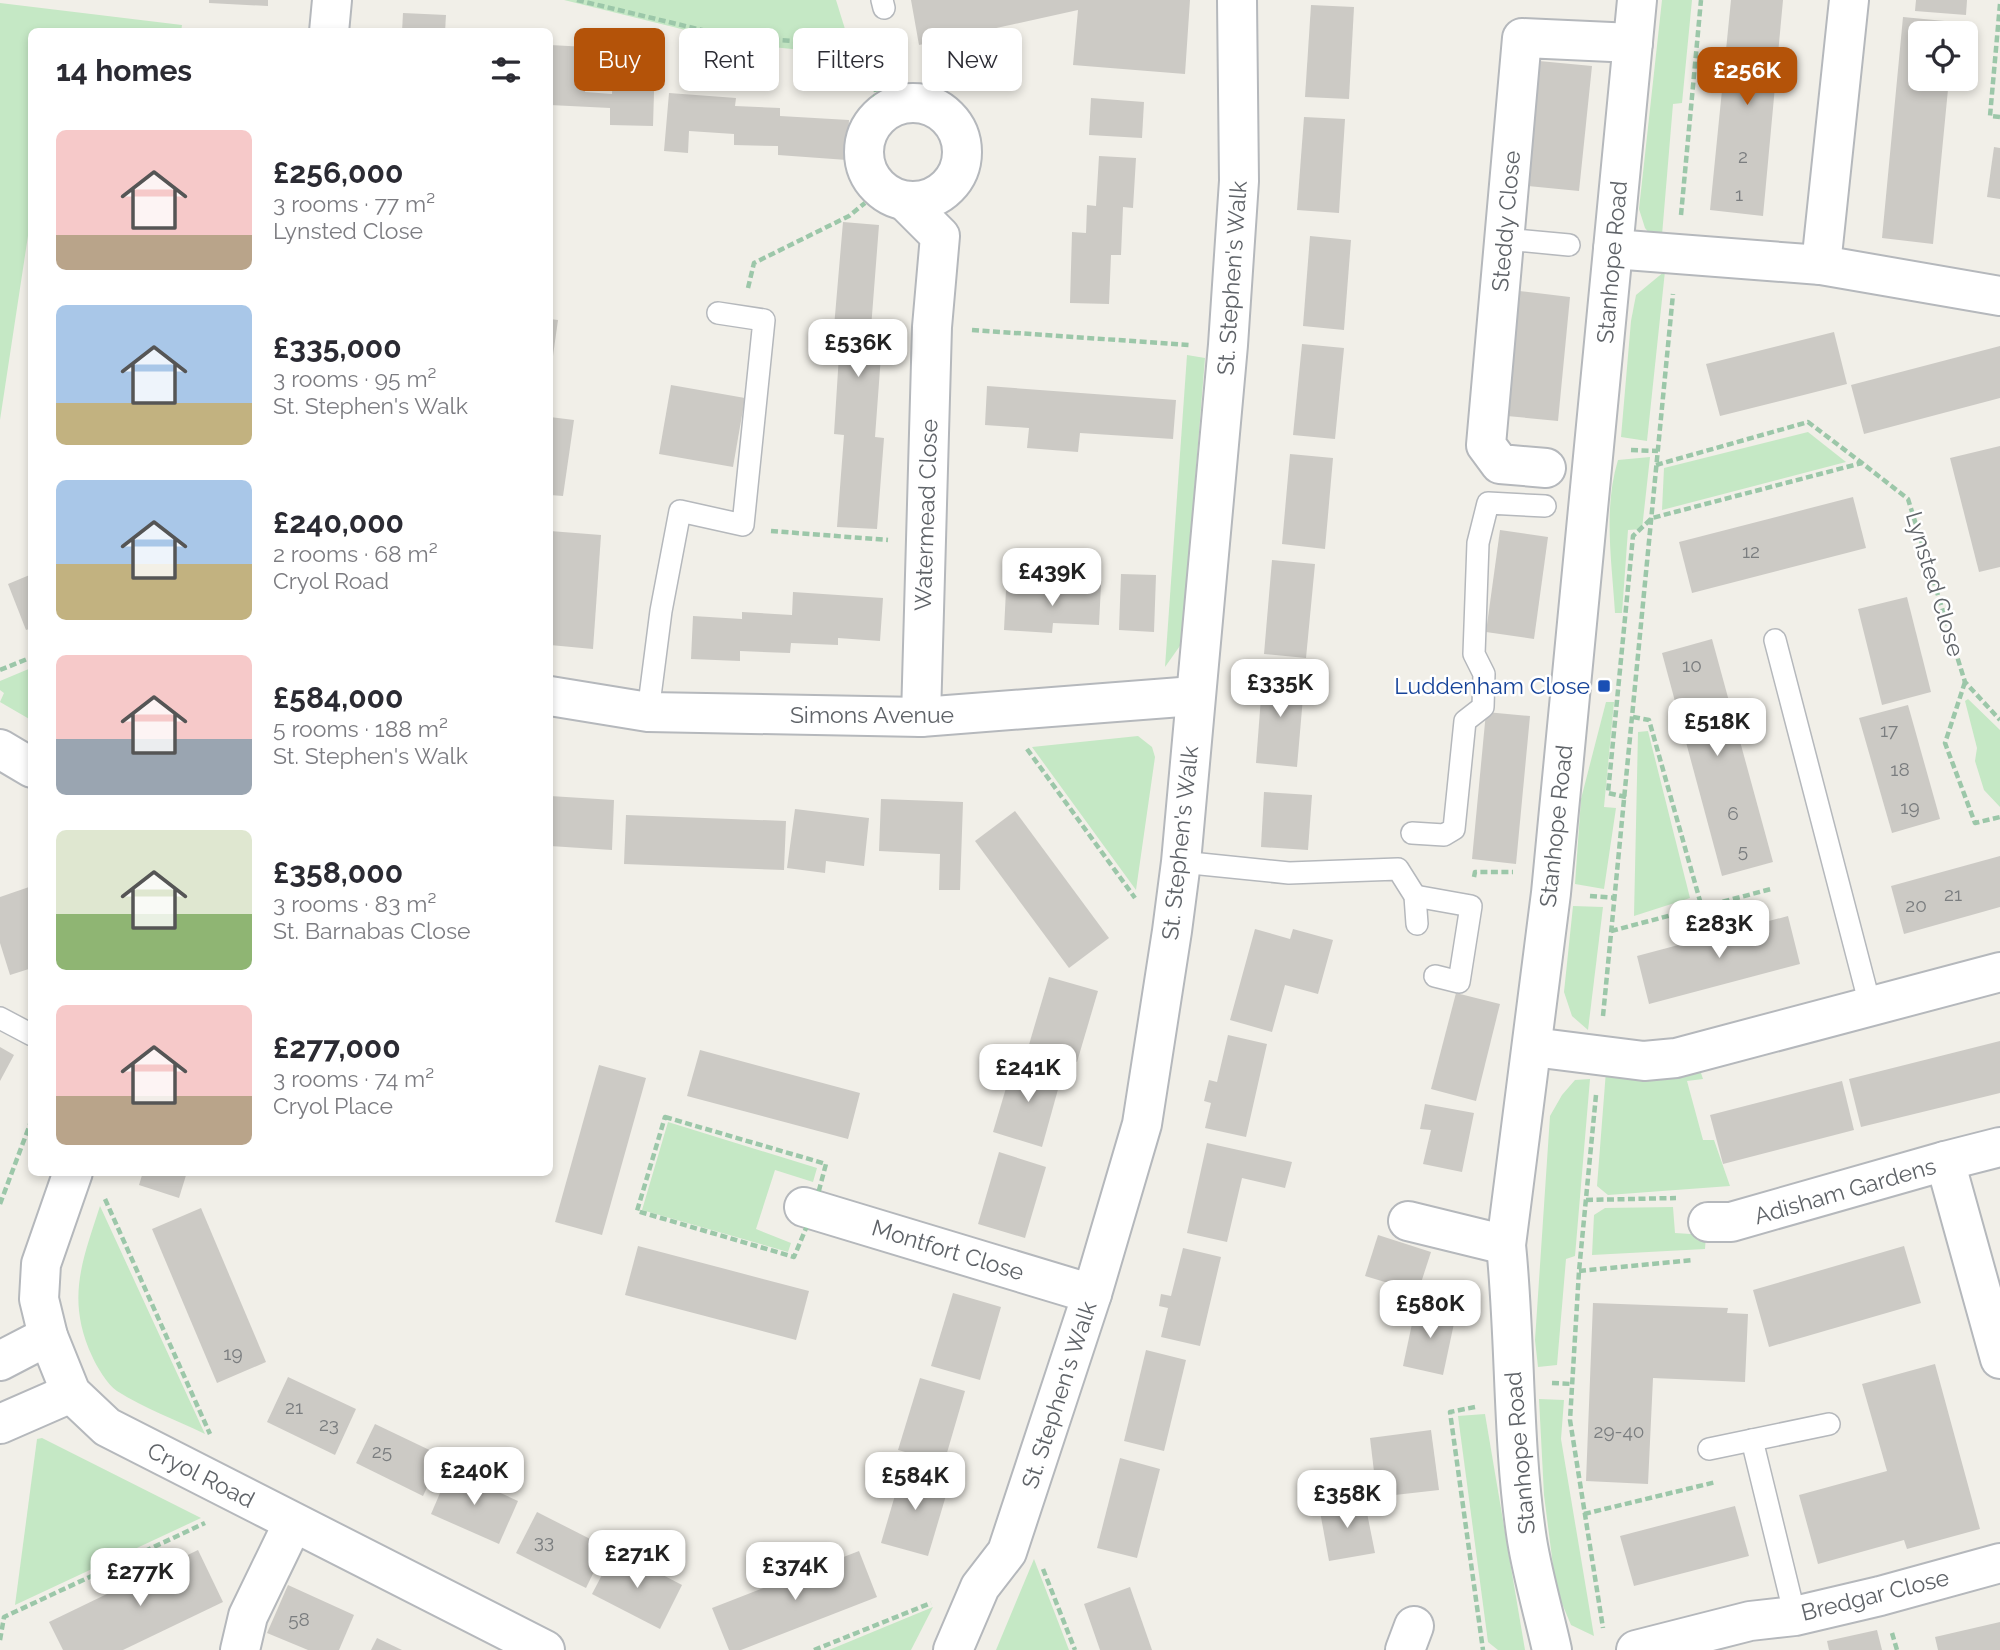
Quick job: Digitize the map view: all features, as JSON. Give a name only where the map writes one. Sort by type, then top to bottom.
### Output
[{"type":"street","points":[[329,28],[332,0]]},
{"type":"street","name":"St. Stephen's Walk","points":[[953,1650],[980,1587],[1007,1552],[1092,1294],[1142,1124],[1181,862],[1228,345],[1239,181],[1237,0]]},
{"type":"street","name":"Stanhope Road","points":[[1552,1650],[1527,1540],[1513,1392],[1512,1302],[1506,1245],[1551,893],[1637,0]]},
{"type":"street","points":[[1821,265],[1849,0]]},
{"type":"street","name":"Steddy Close","points":[[1546,468],[1500,464],[1486,445],[1522,38],[1633,43]]},
{"type":"street","points":[[907,102],[924,103],[939,110],[952,121],[960,136],[962,153],[959,169],[951,184],[922,201],[894,195],[869,174],[864,159],[869,128],[891,107],[907,102]]},
{"type":"street","name":"Watermead Close","points":[[894,195],[940,236],[932,327],[921,717]]},
{"type":"street","points":[[1613,248],[1821,265],[2000,296]]},
{"type":"street","name":"Simons Avenue","points":[[553,696],[648,712],[921,717],[1194,696]]},
{"type":"street","points":[[0,749],[28,766]]},
{"type":"street","points":[[1533,1047],[1644,1061],[1676,1058],[2000,972]]},
{"type":"street","points":[[1945,1161],[2000,1147]]},
{"type":"street","name":"Adisham Gardens","points":[[1708,1222],[1731,1222],[1945,1161],[2000,1359]]},
{"type":"street","name":"Cryol Road","points":[[72,1176],[41,1264],[39,1299],[47,1336],[71,1393],[107,1427],[545,1650]]},
{"type":"street","name":"Montfort Close","points":[[809,1208],[1092,1294]]},
{"type":"street","points":[[1408,1222],[1506,1245]]},
{"type":"street","points":[[0,1361],[47,1336]]},
{"type":"street","points":[[0,1424],[71,1393]]},
{"type":"street","points":[[240,1650],[248,1616],[293,1523]]},
{"type":"street","name":"Bredgar Close","points":[[1620,1643],[1753,1636],[1795,1616],[2000,1563]]},
{"type":"lane","points":[[1505,239],[1569,245]]},
{"type":"lane","points":[[648,712],[660,611],[680,511],[743,525],[764,320],[718,313]]},
{"type":"lane","points":[[1398,869],[1412,828],[1444,835],[1454,829],[1465,721],[1483,707],[1484,674],[1474,654],[1474,640],[1478,543],[1488,503],[1545,506]]},
{"type":"lane","points":[[1775,640],[1870,1005]]},
{"type":"lane","points":[[1181,862],[1289,873],[1398,869]]},
{"type":"lane","points":[[1398,869],[1415,896],[1417,924]]},
{"type":"lane","points":[[1415,896],[1471,906],[1459,982],[1435,976]]},
{"type":"lane","points":[[0,1018],[28,1033]]},
{"type":"lane","points":[[1709,1449],[1829,1424]]},
{"type":"lane","points":[[1752,1440],[1795,1616]]},
{"type":"path","points":[[577,0],[727,36],[870,47],[876,92],[869,128]]},
{"type":"path","points":[[1620,1643],[1584,1514],[1570,1420],[1586,1200],[1700,0]]},
{"type":"path","points":[[2000,4],[1990,116],[2000,117]]},
{"type":"path","points":[[742,316],[754,263],[894,195]]},
{"type":"path","points":[[932,327],[1182,345],[1228,345]]},
{"type":"path","name":"Lynsted Close","points":[[1656,465],[1808,422],[1908,499],[1965,682],[2000,720]]},
{"type":"path","points":[[1626,797],[1608,793],[1633,536],[1652,517],[1862,463]]},
{"type":"path","points":[[743,525],[757,530],[925,542]]},
{"type":"path","points":[[0,670],[28,659]]},
{"type":"path","points":[[1965,682],[1945,743],[1975,823],[2000,817]]},
{"type":"path","points":[[1633,718],[1649,720],[1702,908]]},
{"type":"path","points":[[1021,742],[1139,904],[1140,928],[1172,931]]},
{"type":"path","points":[[1471,906],[1475,872],[1523,872],[1524,892],[1551,893]]},
{"type":"path","points":[[1611,931],[1770,889]]},
{"type":"path","points":[[665,1117],[826,1164],[809,1208],[794,1256],[638,1211],[665,1117]]},
{"type":"path","points":[[0,1204],[28,1130]]},
{"type":"path","points":[[0,1640],[4,1618],[208,1522],[236,1492],[101,1190],[76,1176]]},
{"type":"path","points":[[1586,1200],[1709,1197],[1708,1222]]},
{"type":"path","points":[[1483,1650],[1450,1412],[1481,1406],[1513,1392]]},
{"type":"path","points":[[1584,1514],[1727,1480]]},
{"type":"path","points":[[1007,1552],[1036,1550],[1075,1650]]},
{"type":"path","points":[[814,1650],[941,1599],[955,1580],[980,1587]]},
{"type":"green space","points":[[564,0],[836,0],[845,28],[793,28],[793,49],[779,48],[779,28],[679,28]]},
{"type":"green space","points":[[1662,0],[1692,0],[1682,103],[1673,104],[1661,247],[1645,228],[1639,209]]},
{"type":"green space","points":[[0,3],[182,25],[182,28],[28,28],[28,236],[0,420]]},
{"type":"green space","points":[[1665,271],[1647,441],[1621,437],[1631,321],[1636,295]]},
{"type":"green space","points":[[1187,355],[1205,358],[1182,643],[1165,667]]},
{"type":"green space","points":[[1808,432],[1846,462],[1662,510],[1664,468]]},
{"type":"green space","points":[[1650,457],[1642,529],[1628,530],[1622,613],[1615,613],[1610,536],[1613,479],[1618,460]]},
{"type":"green space","points":[[28,669],[28,718],[0,702],[4,693],[0,690],[0,681]]},
{"type":"green space","points":[[1968,699],[2000,730],[2000,807],[1984,790],[1975,761],[1977,748],[1965,701]]},
{"type":"green space","points":[[1606,702],[1614,702],[1604,807],[1616,808],[1604,889],[1575,884],[1581,799]]},
{"type":"green space","points":[[1648,731],[1690,898],[1634,916],[1638,732]]},
{"type":"green space","points":[[1138,736],[1152,747],[1155,757],[1136,890],[1032,747]]},
{"type":"green space","points":[[1573,906],[1603,907],[1588,1030],[1572,1016],[1564,992]]},
{"type":"green space","points":[[1699,1067],[1703,1079],[1687,1081],[1703,1140],[1714,1140],[1730,1186],[1608,1195],[1597,1186],[1606,1071]]},
{"type":"green space","points":[[1590,1079],[1575,1256],[1566,1259],[1557,1365],[1538,1367],[1535,1340],[1550,1116],[1562,1095],[1575,1080]]},
{"type":"green space","points":[[668,1122],[817,1168],[813,1182],[775,1170],[756,1229],[791,1243],[788,1252],[642,1210]]},
{"type":"green space","points":[[100,1206],[205,1434],[117,1391],[106,1380],[92,1356],[84,1335],[78,1298],[83,1263]]},
{"type":"green space","points":[[1673,1207],[1675,1233],[1706,1235],[1705,1249],[1592,1255],[1594,1215],[1605,1208]]},
{"type":"green space","points":[[1539,1399],[1564,1400],[1561,1439],[1594,1636],[1571,1625],[1556,1589],[1544,1495]]},
{"type":"green space","points":[[1485,1414],[1525,1650],[1498,1650],[1488,1642],[1458,1416]]},
{"type":"green space","points":[[42,1438],[201,1518],[15,1605],[37,1439]]},
{"type":"green space","points":[[1034,1559],[1069,1650],[996,1650]]},
{"type":"green space","points":[[933,1607],[911,1650],[829,1650]]},
{"type":"building","points":[[209,0],[268,0],[268,6],[209,3]]},
{"type":"building","points":[[911,0],[1190,0],[1185,74],[1073,65],[1078,10],[996,28],[922,28],[922,44],[919,45]]},
{"type":"building","points":[[1731,0],[1783,0],[1763,216],[1710,210]]},
{"type":"building","points":[[1916,0],[1967,0],[1966,15],[1915,11]]},
{"type":"building","points":[[1311,5],[1354,7],[1349,99],[1305,97]]},
{"type":"building","points":[[403,13],[446,15],[445,28],[402,28]]},
{"type":"building","points":[[1903,17],[1945,21],[1908,21],[1908,91],[1948,91],[1933,244],[1882,238]]},
{"type":"building","points":[[553,45],[574,46],[574,91],[612,94],[612,91],[654,91],[653,126],[610,125],[610,108],[553,105]]},
{"type":"building","points":[[1539,61],[1592,66],[1579,191],[1528,186]]},
{"type":"building","points":[[669,93],[736,98],[735,106],[780,108],[780,116],[849,120],[847,160],[778,155],[778,146],[734,145],[734,134],[689,131],[688,153],[664,151]]},
{"type":"building","points":[[1091,98],[1144,102],[1142,138],[1089,135]]},
{"type":"building","points":[[1304,117],[1345,119],[1339,213],[1297,210]]},
{"type":"building","points":[[1994,147],[2000,148],[2000,199],[1987,197]]},
{"type":"building","points":[[1099,156],[1136,158],[1133,208],[1123,207],[1121,255],[1111,255],[1109,304],[1070,303],[1072,232],[1086,233],[1087,205],[1096,206]]},
{"type":"building","points":[[843,222],[879,225],[870,341],[882,342],[875,437],[884,438],[877,529],[837,527],[844,435],[834,434],[840,339],[833,339]]},
{"type":"building","points":[[1310,236],[1351,240],[1344,330],[1303,326]]},
{"type":"building","points":[[1519,291],[1570,297],[1558,421],[1507,416]]},
{"type":"building","points":[[553,319],[558,320],[553,356]]},
{"type":"building","points":[[1834,332],[1847,384],[1720,416],[1706,364]]},
{"type":"building","points":[[1302,344],[1344,348],[1335,439],[1293,435]]},
{"type":"building","points":[[2000,346],[2000,398],[1864,434],[1851,385]]},
{"type":"building","points":[[671,385],[745,398],[733,467],[659,454]]},
{"type":"building","points":[[987,386],[1176,400],[1173,439],[1080,433],[1078,452],[1027,448],[1029,428],[985,425]]},
{"type":"building","points":[[553,417],[574,420],[563,496],[553,495]]},
{"type":"building","points":[[2000,446],[2000,567],[1979,572],[1950,458]]},
{"type":"building","points":[[1290,454],[1333,458],[1325,549],[1282,544]]},
{"type":"building","points":[[1853,497],[1866,548],[1692,593],[1679,542]]},
{"type":"building","points":[[1500,530],[1548,537],[1534,639],[1486,632]]},
{"type":"building","points":[[553,531],[601,535],[593,649],[553,645]]},
{"type":"building","points":[[1272,560],[1315,564],[1306,658],[1264,654]]},
{"type":"building","points":[[1121,574],[1156,575],[1154,632],[1119,630]]},
{"type":"building","points":[[28,576],[28,629],[26,630],[8,584]]},
{"type":"building","points":[[1054,583],[1101,585],[1099,625],[1053,623],[1052,633],[1004,630],[1006,590],[1054,592]]},
{"type":"building","points":[[793,592],[883,598],[880,641],[838,638],[838,645],[791,643],[790,653],[740,651],[740,661],[691,659],[693,616],[742,619],[742,612],[792,615]]},
{"type":"building","points":[[1907,597],[1931,692],[1882,705],[1858,609]]},
{"type":"building","points":[[1712,639],[1773,862],[1722,876],[1662,653]]},
{"type":"building","points":[[1263,671],[1305,674],[1297,767],[1256,763]]},
{"type":"building","points":[[1908,705],[1940,819],[1892,833],[1859,718]]},
{"type":"building","points":[[1486,712],[1530,716],[1516,864],[1472,859]]},
{"type":"building","points":[[1264,792],[1312,795],[1308,850],[1261,847]]},
{"type":"building","points":[[553,796],[614,800],[612,850],[553,846]]},
{"type":"building","points":[[881,799],[963,802],[960,890],[939,890],[940,854],[879,851]]},
{"type":"building","points":[[795,809],[869,818],[864,866],[826,861],[825,873],[787,868]]},
{"type":"building","points":[[1015,811],[1109,938],[1069,968],[975,841]]},
{"type":"building","points":[[626,815],[786,821],[784,870],[624,864]]},
{"type":"building","points":[[2000,856],[2000,907],[1904,934],[1891,886]]},
{"type":"building","points":[[28,887],[28,969],[10,975],[0,943],[0,897]]},
{"type":"building","points":[[1788,916],[1800,964],[1649,1004],[1637,956]]},
{"type":"building","points":[[1255,929],[1290,939],[1293,929],[1333,940],[1318,994],[1285,985],[1272,1032],[1230,1020]]},
{"type":"building","points":[[1049,977],[1098,991],[1077,1062],[1028,1048]]},
{"type":"building","points":[[1456,993],[1500,1004],[1476,1101],[1431,1089]]},
{"type":"building","points":[[1228,1035],[1267,1044],[1246,1137],[1205,1128],[1211,1103],[1204,1101],[1209,1080],[1217,1082]]},
{"type":"building","points":[[2000,1041],[2000,1093],[1861,1127],[1849,1079]]},
{"type":"building","points":[[0,1047],[14,1055],[0,1081]]},
{"type":"building","points":[[700,1050],[860,1093],[848,1139],[687,1096]]},
{"type":"building","points":[[1014,1061],[1062,1075],[1042,1147],[993,1132]]},
{"type":"building","points":[[599,1065],[646,1078],[602,1235],[555,1222]]},
{"type":"building","points":[[1842,1081],[1854,1130],[1723,1164],[1710,1115]]},
{"type":"building","points":[[1425,1104],[1474,1113],[1462,1172],[1423,1164],[1431,1130],[1420,1129]]},
{"type":"building","points":[[1207,1143],[1292,1162],[1285,1188],[1242,1178],[1227,1242],[1187,1233]]},
{"type":"building","points":[[999,1152],[1046,1167],[1025,1238],[978,1224]]},
{"type":"building","points":[[142,1176],[186,1176],[179,1198],[139,1185]]},
{"type":"building","points":[[201,1208],[266,1362],[217,1383],[152,1229]]},
{"type":"building","points":[[1378,1235],[1431,1252],[1418,1292],[1365,1276]]},
{"type":"building","points":[[638,1246],[809,1291],[796,1340],[625,1295]]},
{"type":"building","points":[[1904,1246],[1921,1303],[1769,1347],[1753,1290]]},
{"type":"building","points":[[1183,1248],[1221,1257],[1200,1346],[1161,1337],[1168,1308],[1159,1306],[1161,1294],[1171,1296]]},
{"type":"building","points":[[953,1293],[1001,1307],[980,1380],[931,1366]]},
{"type":"building","points":[[1593,1303],[1728,1308],[1727,1313],[1748,1314],[1745,1382],[1653,1378],[1648,1484],[1586,1481]]},
{"type":"building","points":[[1416,1305],[1456,1314],[1443,1375],[1403,1366]]},
{"type":"building","points":[[1146,1350],[1186,1360],[1164,1451],[1124,1441]]},
{"type":"building","points":[[1935,1364],[1980,1529],[1907,1549],[1904,1540],[1818,1564],[1799,1495],[1887,1471],[1862,1384]]},
{"type":"building","points":[[288,1377],[356,1409],[335,1455],[267,1422]]},
{"type":"building","points":[[920,1378],[965,1391],[944,1463],[898,1450]]},
{"type":"building","points":[[375,1424],[442,1456],[423,1496],[356,1463]]},
{"type":"building","points":[[1431,1430],[1439,1490],[1377,1497],[1370,1438]]},
{"type":"building","points":[[1120,1458],[1160,1469],[1137,1558],[1097,1548]]},
{"type":"building","points":[[903,1468],[950,1482],[928,1556],[881,1543]]},
{"type":"building","points":[[450,1470],[518,1501],[499,1544],[431,1514]]},
{"type":"building","points":[[1364,1498],[1375,1553],[1329,1561],[1319,1506]]},
{"type":"building","points":[[1735,1506],[1749,1556],[1634,1586],[1620,1536]]},
{"type":"building","points":[[537,1512],[606,1547],[586,1588],[516,1553]]},
{"type":"building","points":[[198,1550],[223,1602],[123,1650],[63,1650],[49,1622]]},
{"type":"building","points":[[615,1550],[682,1585],[660,1629],[592,1594]]},
{"type":"building","points":[[859,1551],[877,1597],[741,1650],[729,1650],[712,1608]]},
{"type":"building","points":[[288,1585],[354,1615],[339,1650],[308,1650],[267,1633]]},
{"type":"building","points":[[1130,1587],[1152,1650],[1100,1650],[1084,1604]]},
{"type":"building","points":[[2000,1622],[2000,1650],[1938,1650],[1935,1637]]},
{"type":"building","points":[[1877,1630],[1882,1650],[1829,1650],[1827,1641]]},
{"type":"building","points":[[377,1638],[402,1650],[371,1650]]},
{"type":"place","name":"Luddenham Close","points":[[1604,686]]}]
